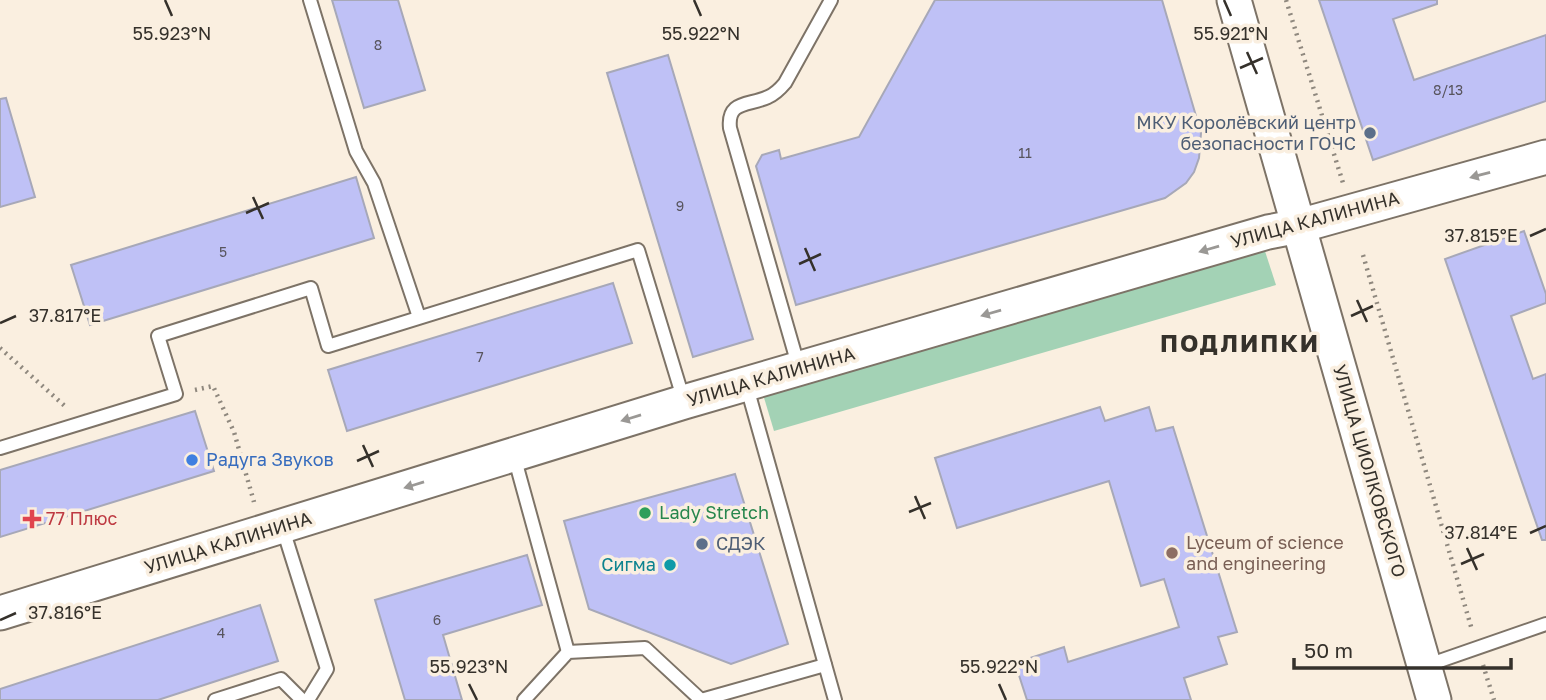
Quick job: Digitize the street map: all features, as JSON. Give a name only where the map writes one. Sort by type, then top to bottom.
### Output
[{"type":"street","name":"УЛИЦА ЦИОЛКОВСКОГО","points":[[1234,0],[1434,700]]},
{"type":"street","name":"УЛИЦА КАЛИНИНА","points":[[0,613],[270,520],[513,455],[684,402],[1268,232],[1299,226],[1546,157]]},
{"type":"lane","points":[[310,0],[356,151],[374,183],[419,317]]},
{"type":"lane","points":[[799,369],[729,118],[733,110],[741,105],[767,98],[785,83],[831,0]]},
{"type":"lane","points":[[0,448],[176,394],[158,337],[312,288],[328,346],[638,250],[684,402]]},
{"type":"lane","points":[[746,384],[835,700]]},
{"type":"lane","points":[[513,455],[568,652]]},
{"type":"lane","points":[[270,520],[327,669],[308,700]]},
{"type":"lane","points":[[1424,666],[1546,624]]},
{"type":"lane","points":[[524,700],[568,652],[645,648],[701,700],[825,665]]},
{"type":"lane","points":[[215,700],[281,679],[302,700]]},
{"type":"path","points":[[1286,0],[1344,186]]},
{"type":"path","points":[[1363,254],[1494,700]]},
{"type":"path","points":[[0,348],[84,423]]},
{"type":"path","points":[[176,394],[214,386],[270,520]]},
{"type":"green space","points":[[1263,245],[1276,285],[774,431],[762,391]]},
{"type":"building","points":[[332,0],[398,0],[425,90],[364,108]]},
{"type":"building","points":[[935,0],[1162,0],[1201,133],[1199,158],[1194,172],[1186,183],[1165,198],[796,305],[756,166],[762,155],[779,150],[781,159],[859,137]]},
{"type":"building","points":[[1319,0],[1437,0],[1437,4],[1393,19],[1414,80],[1546,35],[1546,101],[1373,160]]},
{"type":"building","points":[[668,55],[753,339],[693,357],[607,73]]},
{"type":"building","points":[[6,98],[35,197],[0,207],[0,99]]},
{"type":"building","points":[[356,177],[374,238],[90,325],[71,265]]},
{"type":"building","points":[[1524,231],[1546,294],[1546,303],[1511,316],[1533,379],[1546,374],[1546,540],[1542,540],[1445,259]]},
{"type":"building","points":[[613,283],[632,343],[347,431],[328,370]]},
{"type":"building","name":"Lyceum of science and engineering","points":[[1100,407],[1105,421],[1149,407],[1156,431],[1173,427],[1237,632],[1218,637],[1227,664],[1184,678],[1191,700],[1027,700],[1015,663],[1064,647],[1068,662],[1179,627],[1164,579],[1141,586],[1109,481],[957,528],[935,458]]},
{"type":"building","points":[[195,411],[214,471],[0,537],[0,470]]},
{"type":"building","name":"Сигма","points":[[735,474],[788,644],[731,664],[589,609],[564,521]]},
{"type":"building","points":[[527,555],[542,605],[443,635],[462,700],[405,700],[375,600]]},
{"type":"building","points":[[260,605],[278,661],[158,700],[0,700],[0,689]]},
{"type":"place","name":"МКУ Королёвский центр безопасности ГОЧС","points":[[1370,133]]},
{"type":"place","name":"Радуга Звуков","points":[[192,460]]},
{"type":"place","name":"Lady Stretch","points":[[645,513]]},
{"type":"place","name":"77 Плюс","points":[[32,519]]},
{"type":"place","name":"СДЭК","points":[[702,544]]},
{"type":"place","name":"Lyceum of science and engineering","points":[[1172,553]]},
{"type":"place","name":"Сигма","points":[[670,565]]},
{"type":"district","name":"ПОДЛИПКИ","points":[[1240,344]]}]
